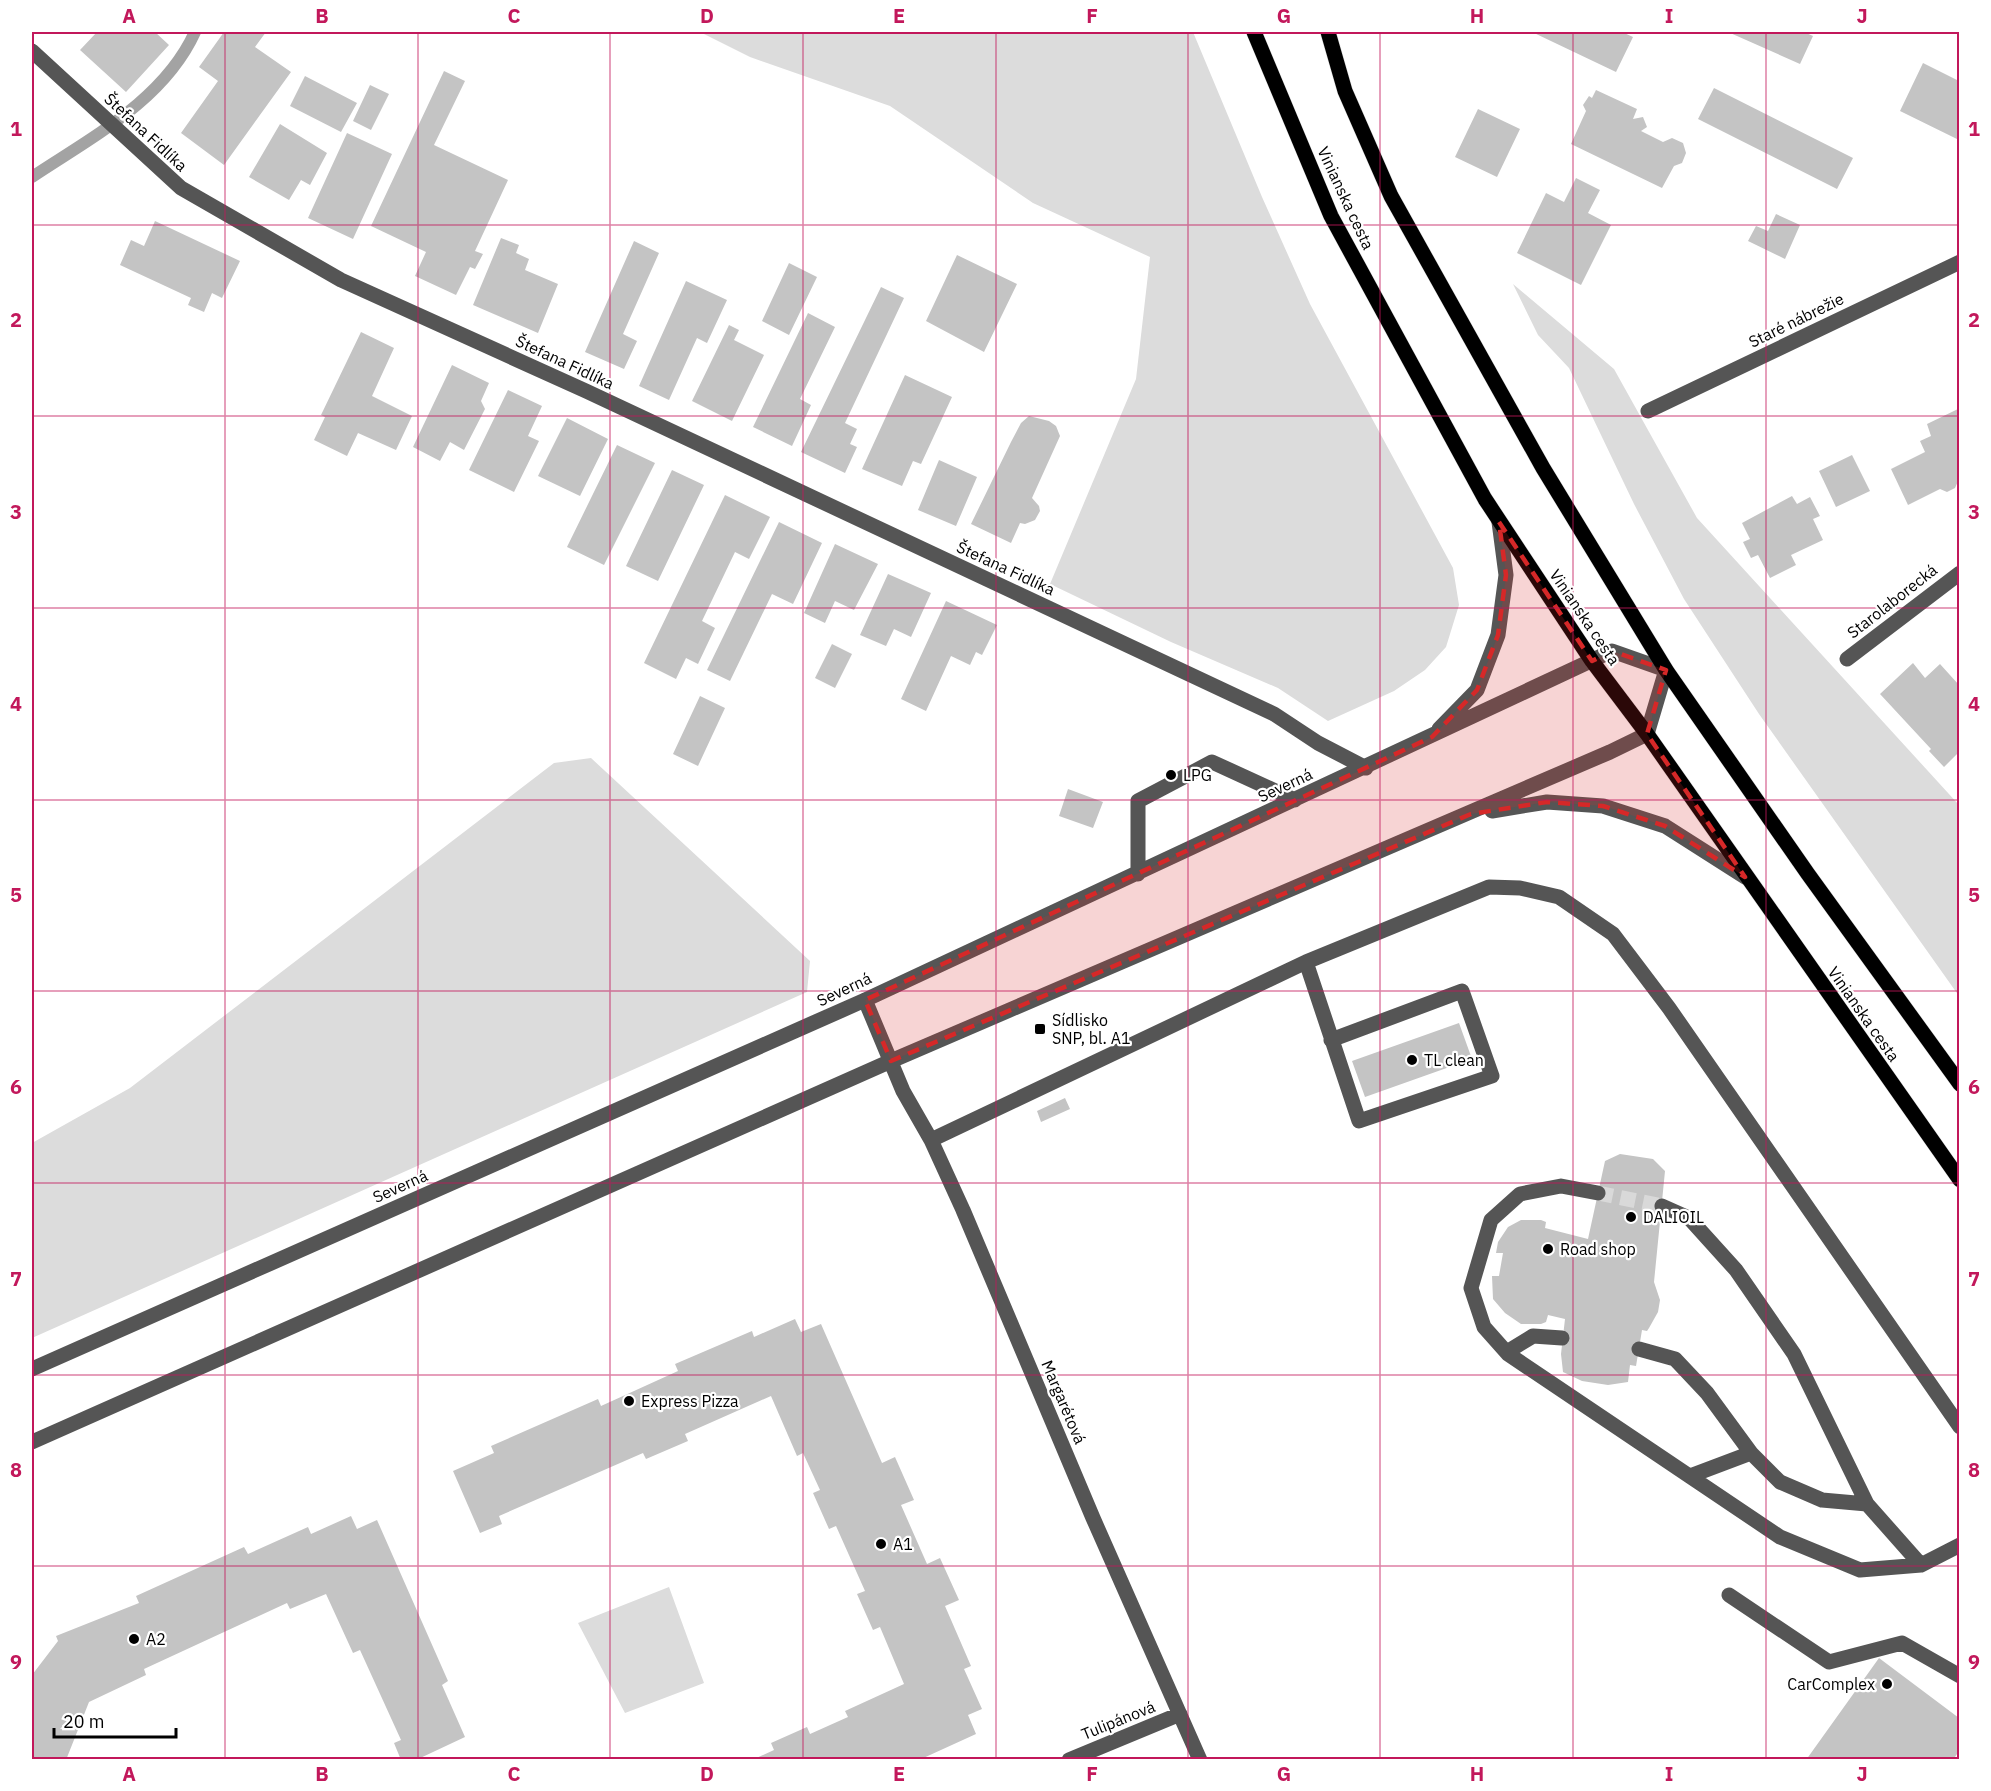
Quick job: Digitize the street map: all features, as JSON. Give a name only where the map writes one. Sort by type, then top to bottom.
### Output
[{"type":"main road","name":"Vinianska cesta","points":[[1254,32],[1330,216],[1499,522],[1592,661],[1647,734],[1959,1180]]},
{"type":"main road","points":[[1328,32],[1345,91],[1391,196],[1543,468],[1666,670],[1808,874],[1959,1084]]},
{"type":"street","name":"Štefana Fidlíka","points":[[32,51],[181,188],[341,280],[597,396],[1274,714],[1318,743],[1366,768]]},
{"type":"street","name":"Staré nábrežie","points":[[1648,411],[1959,262]]},
{"type":"street","points":[[1432,737],[1477,690],[1498,635],[1506,575],[1499,522]]},
{"type":"street","name":"Starolaborecká","points":[[1847,659],[1959,573]]},
{"type":"street","name":"Severná","points":[[32,1369],[865,1000],[1366,768],[1612,651],[1666,670]]},
{"type":"street","points":[[32,1442],[891,1061],[1472,814],[1647,734],[1666,670]]},
{"type":"street","points":[[1138,874],[1138,801],[1212,762],[1295,800]]},
{"type":"street","points":[[1472,814],[1547,802],[1603,806],[1665,826],[1745,877]]},
{"type":"street","points":[[931,1140],[1306,962],[1489,888],[1520,888],[1559,897],[1612,934],[1669,1008],[1959,1427]]},
{"type":"street","points":[[1306,962],[1331,1040],[1359,1121],[1492,1076],[1461,992],[1331,1040]]},
{"type":"street","name":"Margarétová","points":[[865,1000],[903,1091],[931,1140],[1200,1760]]},
{"type":"street","points":[[1598,1194],[1561,1186],[1520,1194],[1491,1220],[1471,1288],[1484,1327],[1507,1352],[1780,1537],[1860,1570],[1921,1566],[1959,1545]]},
{"type":"street","points":[[1662,1206],[1689,1218],[1736,1270],[1749,1288],[1794,1354],[1867,1504],[1921,1566]]},
{"type":"street","points":[[1507,1352],[1533,1336],[1562,1338]]},
{"type":"street","points":[[1639,1349],[1675,1359],[1707,1393],[1751,1453],[1780,1482],[1822,1500],[1867,1504]]},
{"type":"street","points":[[1690,1476],[1751,1453]]},
{"type":"street","points":[[1729,1595],[1829,1662],[1902,1643],[1959,1676]]},
{"type":"street","name":"Tulipánová","points":[[1069,1760],[1180,1713]]},
{"type":"highlighted area","points":[[1499,522],[1592,661],[1612,651],[1666,670],[1647,734],[1745,877],[1665,826],[1603,806],[1547,802],[1471,814],[891,1061],[865,1000],[1432,737],[1477,690],[1498,635],[1506,575]]},
{"type":"shaded area","points":[[700,32],[1193,32],[1262,197],[1310,304],[1453,568],[1459,605],[1446,647],[1425,670],[1394,691],[1328,721],[1278,688],[1171,642],[1050,584],[1136,379],[1150,257],[1033,203],[890,106],[750,57]]},
{"type":"shaded area","points":[[1513,284],[1614,369],[1697,518],[1959,805],[1959,996],[1759,714],[1684,599],[1634,504],[1569,368],[1538,335]]},
{"type":"shaded area","points":[[591,758],[810,961],[807,992],[32,1338],[32,1143],[130,1088],[554,763]]},
{"type":"shaded area","points":[[669,1587],[704,1683],[625,1713],[578,1623]]},
{"type":"building","points":[[97,32],[155,32],[169,45],[126,92],[80,50]]},
{"type":"building","points":[[224,32],[266,32],[255,47],[291,72],[224,165],[181,133],[218,81],[199,67]]},
{"type":"building","points":[[1532,32],[1622,32],[1633,37],[1616,72]]},
{"type":"building","points":[[1728,32],[1804,32],[1813,36],[1800,64]]},
{"type":"building","points":[[1923,63],[1959,81],[1959,140],[1900,111]]},
{"type":"building","points":[[444,71],[465,81],[434,145],[508,180],[475,251],[483,254],[475,269],[470,267],[456,295],[415,276],[426,252],[371,226]]},
{"type":"building","points":[[305,76],[357,103],[341,132],[290,106]]},
{"type":"building","points":[[370,85],[389,94],[371,130],[353,121]]},
{"type":"building","points":[[1714,88],[1853,158],[1837,189],[1698,119]]},
{"type":"building","points":[[1596,90],[1637,109],[1633,119],[1643,117],[1647,127],[1641,131],[1663,142],[1672,138],[1683,143],[1686,153],[1682,163],[1674,166],[1662,188],[1571,144],[1586,111],[1583,105],[1589,96],[1592,98]]},
{"type":"building","points":[[1478,109],[1520,129],[1497,177],[1455,157]]},
{"type":"building","points":[[280,124],[327,153],[310,185],[301,180],[289,200],[249,177]]},
{"type":"building","points":[[347,133],[392,154],[353,239],[308,218]]},
{"type":"building","points":[[1576,178],[1600,190],[1588,213],[1611,225],[1581,285],[1517,253],[1546,193],[1564,202]]},
{"type":"building","points":[[1776,214],[1800,225],[1785,259],[1748,241],[1756,226],[1768,231]]},
{"type":"building","points":[[155,221],[240,261],[222,298],[212,293],[204,312],[188,305],[191,298],[120,265],[131,240],[144,246]]},
{"type":"building","points":[[501,238],[519,245],[516,253],[529,259],[525,270],[558,284],[538,333],[473,305]]},
{"type":"building","points":[[634,241],[659,253],[623,334],[637,341],[624,369],[585,352]]},
{"type":"building","points":[[957,255],[1017,284],[984,352],[926,321]]},
{"type":"building","points":[[789,263],[817,277],[789,335],[762,321]]},
{"type":"building","points":[[686,281],[727,300],[707,343],[697,338],[669,400],[639,386]]},
{"type":"building","points":[[881,287],[904,298],[845,423],[857,429],[850,444],[857,447],[845,473],[801,452]]},
{"type":"building","points":[[808,313],[835,327],[800,399],[811,405],[792,446],[753,427]]},
{"type":"building","points":[[729,325],[739,330],[734,340],[764,355],[732,421],[692,401]]},
{"type":"building","points":[[361,332],[394,348],[372,396],[412,416],[396,450],[358,433],[347,456],[314,440],[325,417],[321,415]]},
{"type":"building","points":[[452,365],[489,383],[481,401],[485,409],[464,450],[450,442],[440,461],[413,447]]},
{"type":"building","points":[[905,375],[952,397],[921,464],[913,461],[902,486],[862,469]]},
{"type":"building","points":[[508,390],[542,406],[528,436],[539,441],[514,492],[469,470]]},
{"type":"building","points":[[1958,409],[1959,479],[1955,488],[1947,492],[1940,489],[1908,505],[1891,469],[1925,452],[1920,441],[1931,436],[1927,424]]},
{"type":"building","points":[[1029,416],[1049,421],[1056,426],[1060,436],[1032,498],[1040,511],[1035,520],[1025,524],[1020,523],[1011,543],[971,524],[1021,423]]},
{"type":"building","points":[[567,418],[608,439],[580,496],[538,476]]},
{"type":"building","points":[[617,445],[655,463],[604,565],[567,547]]},
{"type":"building","points":[[1852,455],[1870,491],[1836,507],[1819,471]]},
{"type":"building","points":[[939,460],[977,477],[956,526],[918,510]]},
{"type":"building","points":[[672,470],[704,485],[658,581],[626,566]]},
{"type":"building","points":[[725,495],[770,517],[749,559],[735,552],[702,621],[715,628],[698,664],[686,658],[676,679],[644,663]]},
{"type":"building","points":[[1792,496],[1797,504],[1810,497],[1820,516],[1813,519],[1823,540],[1791,555],[1796,565],[1770,578],[1758,555],[1751,558],[1743,542],[1750,539],[1742,523]]},
{"type":"building","points":[[779,522],[822,543],[793,604],[772,594],[730,681],[707,670]]},
{"type":"building","points":[[835,544],[878,564],[854,610],[835,601],[825,623],[804,613]]},
{"type":"building","points":[[888,574],[931,593],[911,637],[894,629],[886,646],[860,635]]},
{"type":"building","points":[[946,601],[997,625],[982,655],[976,652],[970,665],[951,656],[926,711],[901,699]]},
{"type":"building","points":[[832,644],[852,654],[835,688],[815,678]]},
{"type":"building","points":[[1913,663],[1925,678],[1940,664],[1959,685],[1959,752],[1944,767],[1929,751],[1931,749],[1880,694]]},
{"type":"building","points":[[700,696],[725,708],[698,766],[673,754]]},
{"type":"building","points":[[1068,789],[1103,802],[1093,828],[1059,816]]},
{"type":"building","name":"TL clean","points":[[1459,1023],[1472,1059],[1365,1097],[1352,1061]]},
{"type":"building","points":[[1065,1098],[1070,1109],[1041,1122],[1037,1111]]},
{"type":"building","points":[[1620,1154],[1653,1159],[1665,1171],[1654,1282],[1660,1300],[1658,1312],[1649,1328],[1647,1331],[1642,1330],[1636,1366],[1630,1365],[1628,1382],[1608,1385],[1582,1381],[1563,1372],[1561,1354],[1565,1319],[1548,1315],[1546,1322],[1541,1324],[1521,1324],[1505,1313],[1493,1299],[1492,1276],[1499,1276],[1503,1253],[1496,1253],[1498,1242],[1508,1227],[1521,1220],[1541,1220],[1546,1222],[1545,1228],[1588,1239],[1605,1161]]},
{"type":"building","name":"A1","points":[[795,1319],[801,1332],[821,1324],[882,1463],[895,1457],[914,1500],[901,1505],[927,1564],[940,1558],[959,1600],[945,1606],[971,1666],[964,1669],[982,1709],[968,1715],[976,1734],[919,1760],[752,1760],[774,1750],[771,1743],[807,1727],[810,1734],[848,1717],[845,1711],[904,1684],[880,1627],[873,1630],[857,1594],[865,1591],[836,1526],[829,1529],[813,1493],[820,1490],[803,1453],[797,1456],[771,1396],[685,1434],[688,1441],[646,1459],[643,1453],[499,1516],[502,1524],[480,1533],[453,1471],[494,1453],[491,1446],[598,1399],[601,1406],[678,1371],[675,1364],[752,1331],[754,1337]]},
{"type":"building","name":"A2","points":[[351,1516],[357,1529],[377,1520],[448,1681],[442,1685],[465,1737],[416,1760],[401,1760],[394,1743],[401,1740],[360,1650],[353,1653],[326,1594],[290,1609],[287,1603],[144,1669],[146,1675],[89,1702],[66,1760],[32,1760],[32,1675],[58,1641],[56,1636],[139,1603],[136,1596],[244,1547],[248,1554],[308,1527],[311,1534]]},
{"type":"building","name":"CarComplex","points":[[1879,1658],[1959,1718],[1959,1751],[1953,1760],[1806,1760]]},
{"type":"waterway","points":[[32,177],[102,131],[146,97],[182,56],[195,32]]},
{"type":"tunnel","points":[[1598,1193],[1662,1206]]},
{"type":"place","name":"LPG","points":[[1171,775]]},
{"type":"place","name":"Sídlisko SNP, bl. A1","points":[[1040,1029]]},
{"type":"place","name":"TL clean","points":[[1412,1060]]},
{"type":"place","name":"DALIOIL","points":[[1631,1217]]},
{"type":"place","name":"Road shop","points":[[1548,1249]]},
{"type":"place","name":"Express Pizza","points":[[629,1401]]},
{"type":"place","name":"A1","points":[[881,1544]]},
{"type":"place","name":"A2","points":[[134,1639]]},
{"type":"place","name":"CarComplex","points":[[1887,1684]]}]
